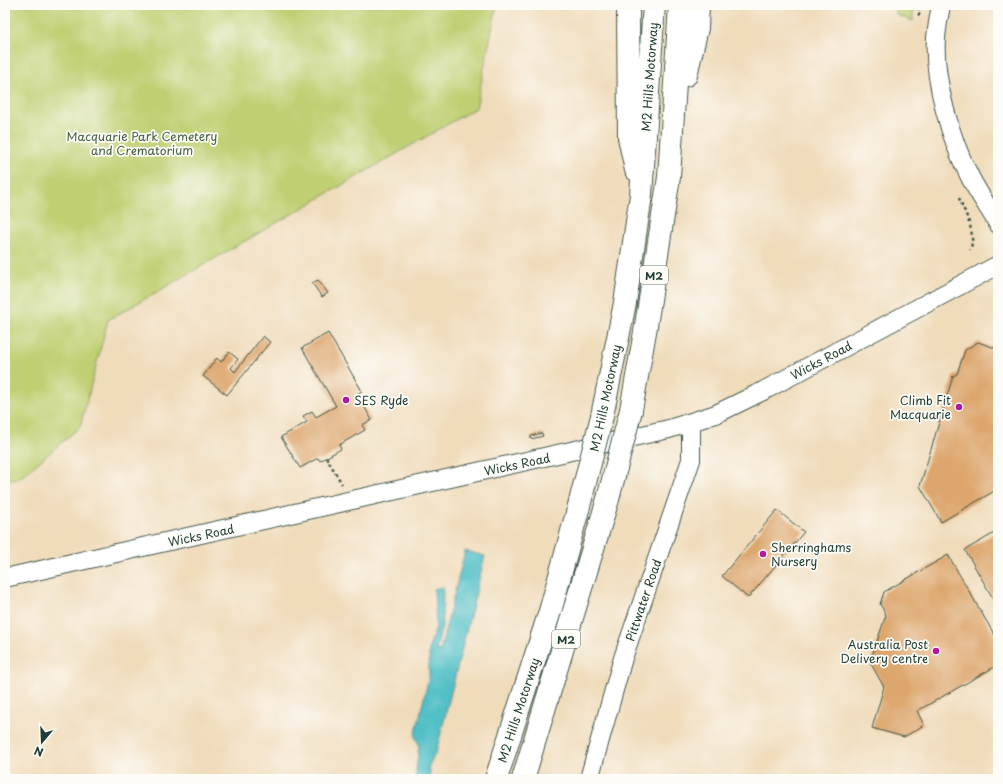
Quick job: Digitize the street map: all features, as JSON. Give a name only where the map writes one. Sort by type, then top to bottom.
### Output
[{"type":"highway","points":[[628,5],[629,138],[641,195]]},
{"type":"highway","name":"M2 Hills Motorway","points":[[496,779],[551,608],[602,416],[625,303],[641,195],[654,5]]},
{"type":"highway","name":"M2 Hills Motorway","points":[[523,779],[608,499],[631,410],[669,177],[680,5]]},
{"type":"highway","points":[[672,139],[697,28],[698,5]]},
{"type":"street","points":[[941,5],[936,39],[938,70],[945,108],[954,141],[970,176],[998,224]]},
{"type":"street","name":"Wicks Road","points":[[5,578],[559,455],[669,429],[716,414],[764,391],[998,265]]},
{"type":"street","name":"Pittwater Road","points":[[589,779],[623,658],[691,460],[691,422]]},
{"type":"path","points":[[326,457],[341,482]]},
{"type":"green space","name":"Macquarie Park Cemetery and Crematorium","points":[[5,5],[497,5],[476,108],[108,320],[80,427],[21,477],[5,483]]},
{"type":"green space","points":[[896,5],[913,5],[913,21],[896,15]]},
{"type":"water","points":[[465,551],[485,556],[436,753],[429,765],[429,779],[415,779],[419,745],[415,736],[429,676],[429,648],[436,627],[434,589],[443,587],[442,626],[436,650],[440,651]]},
{"type":"building","points":[[318,280],[328,293],[322,297],[312,283]]},
{"type":"building","name":"SES Ryde","points":[[328,333],[362,391],[357,394],[372,420],[362,425],[365,430],[339,445],[341,449],[320,461],[318,458],[300,468],[281,437],[307,422],[303,416],[312,411],[316,417],[336,406],[302,348]]},
{"type":"building","points":[[263,336],[270,342],[227,395],[203,376],[217,358],[221,362],[229,352],[238,359],[231,368],[235,372]]},
{"type":"building","points":[[978,342],[995,348],[998,353],[998,489],[941,522],[920,486],[953,376],[957,374],[965,350]]},
{"type":"building","points":[[542,433],[543,436],[531,439],[531,436]]},
{"type":"building","name":"Sherringhams Nursery","points":[[777,510],[804,532],[748,598],[722,576]]},
{"type":"building","points":[[998,531],[998,607],[965,550]]},
{"type":"building","name":"Australia Post Delivery centre","points":[[948,555],[998,641],[998,665],[917,711],[924,725],[904,737],[872,728],[884,687],[870,662],[886,615],[880,604],[884,592]]},
{"type":"place","name":"SES Ryde","points":[[346,400]]},
{"type":"place","name":"Climb Fit Macquarie","points":[[959,407]]},
{"type":"place","name":"Sherringhams Nursery","points":[[763,554]]},
{"type":"place","name":"Australia Post Delivery centre","points":[[936,651]]}]
